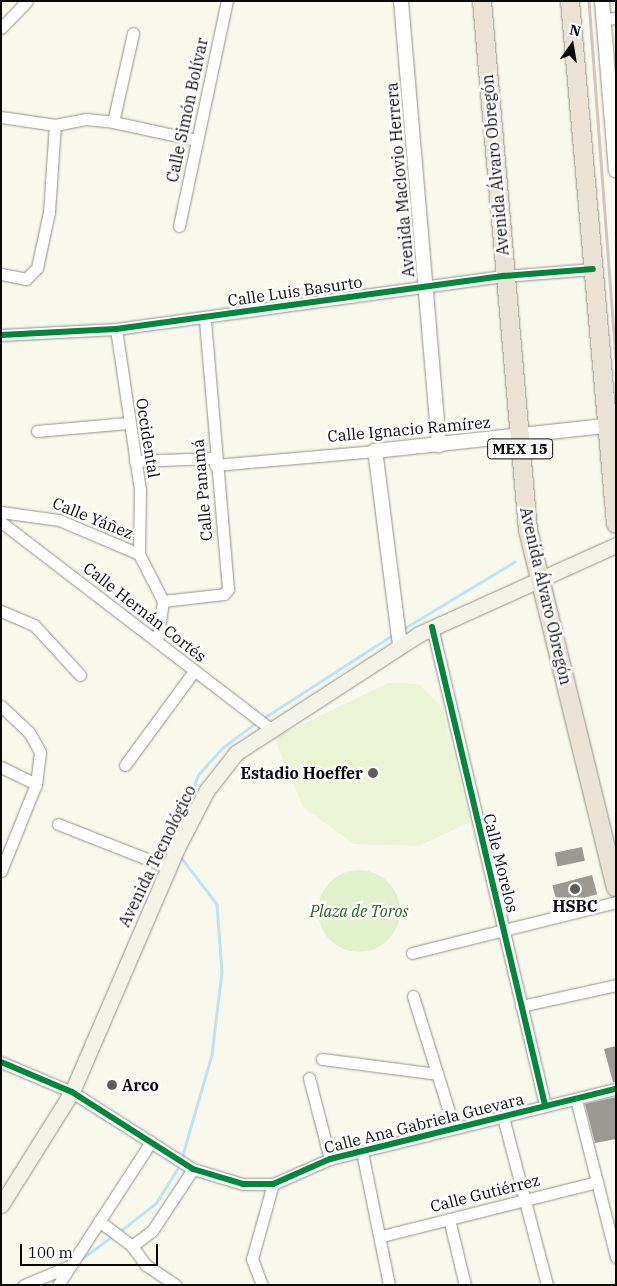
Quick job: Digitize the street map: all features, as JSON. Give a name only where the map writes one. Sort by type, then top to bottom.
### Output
[{"type":"highway","name":"Avenida Álvaro Obregón","points":[[482,1],[504,276],[528,530],[616,887]]},
{"type":"highway","points":[[570,1],[616,524]]},
{"type":"main road","name":"Avenida Tecnológico","points":[[1,1205],[72,1092],[168,867],[218,774],[236,752],[269,728],[400,645],[432,627],[616,545]]},
{"type":"street","points":[[1,28],[27,1]]},
{"type":"street","name":"Calle Simón Bolívar","points":[[179,226],[227,1]]},
{"type":"street","name":"Avenida Maclovio Herrera","points":[[401,1],[427,286],[439,445]]},
{"type":"street","points":[[602,1],[610,18],[616,170]]},
{"type":"street","points":[[113,122],[133,33]]},
{"type":"street","points":[[1,117],[56,125],[86,119],[113,122],[197,140]]},
{"type":"street","points":[[1,274],[26,279],[37,268],[49,212],[56,125]]},
{"type":"street","name":"Calle Luis Basurto","points":[[1,335],[116,329],[504,276],[593,269]]},
{"type":"street","name":"Calle Panamá","points":[[163,601],[227,592],[205,318]]},
{"type":"street","name":"Occidental","points":[[116,329],[128,423],[140,489],[139,554]]},
{"type":"street","points":[[37,431],[128,423]]},
{"type":"street","name":"Calle Ignacio Ramírez","points":[[136,461],[215,461],[375,451],[607,426]]},
{"type":"street","points":[[375,451],[400,645]]},
{"type":"street","name":"Calle Yáñez","points":[[1,512],[60,520],[139,554],[163,601]]},
{"type":"street","name":"Calle Hernán Cortés","points":[[1,522],[269,728]]},
{"type":"street","points":[[157,642],[163,601]]},
{"type":"street","points":[[1,611],[31,622],[80,675]]},
{"type":"street","name":"Calle Morelos","points":[[432,627],[545,1106]]},
{"type":"street","points":[[125,765],[194,671]]},
{"type":"street","points":[[1,706],[36,741],[40,752],[36,784],[1,870]]},
{"type":"street","points":[[1,767],[36,784]]},
{"type":"street","points":[[58,824],[168,867]]},
{"type":"street","points":[[412,953],[616,902]]},
{"type":"street","points":[[521,1006],[616,985]]},
{"type":"street","points":[[414,996],[454,1128]]},
{"type":"street","points":[[322,1059],[438,1074]]},
{"type":"street","name":"Calle Ana Gabriela Guevara","points":[[1,1062],[72,1092],[193,1169],[243,1184],[273,1184],[330,1160],[616,1089]]},
{"type":"street","points":[[309,1078],[330,1160]]},
{"type":"street","points":[[576,1099],[616,1257]]},
{"type":"street","points":[[503,1117],[547,1285]]},
{"type":"street","points":[[58,1285],[67,1267],[151,1142]]},
{"type":"street","points":[[362,1152],[382,1236],[389,1285]]},
{"type":"street","points":[[132,1246],[152,1231],[193,1169]]},
{"type":"street","name":"Calle Gutiérrez","points":[[382,1236],[597,1182]]},
{"type":"street","points":[[262,1285],[252,1260],[273,1184]]},
{"type":"street","points":[[449,1219],[465,1285]]},
{"type":"street","points":[[99,1221],[132,1246],[140,1261],[176,1285]]},
{"type":"street","points":[[24,1285],[67,1267]]},
{"type":"green space","name":"Estadio Hoeffer","points":[[388,683],[419,684],[442,707],[470,822],[419,846],[354,844],[303,807],[274,738]]},
{"type":"green space","name":"Plaza de Toros","points":[[351,870],[367,870],[382,877],[393,888],[400,903],[397,927],[388,940],[367,952],[351,952],[336,945],[325,934],[318,919],[318,903],[325,888],[336,877]]},
{"type":"building","points":[[582,847],[585,861],[558,867],[555,853]]},
{"type":"building","name":"HSBC","points":[[592,875],[597,894],[558,905],[552,886]]},
{"type":"building","points":[[616,1046],[616,1082],[613,1082],[604,1049]]},
{"type":"building","points":[[616,1097],[616,1139],[595,1143],[585,1104]]},
{"type":"waterway","points":[[403,629],[514,562]]},
{"type":"waterway","points":[[262,719],[394,634]]},
{"type":"waterway","points":[[171,844],[198,775],[222,748],[257,722]]},
{"type":"waterway","points":[[180,856],[217,904],[222,972],[212,1055],[183,1155]]},
{"type":"waterway","points":[[119,1232],[156,1203],[177,1169]]},
{"type":"waterway","points":[[81,1259],[113,1236]]},
{"type":"waterway","points":[[14,1285],[22,1282]]},
{"type":"railway","points":[[589,1],[616,357]]},
{"type":"cycle path","points":[[1,335],[116,329],[504,276],[593,269]]},
{"type":"cycle path","points":[[432,627],[545,1106]]},
{"type":"cycle path","points":[[1,1062],[72,1092],[193,1169],[243,1184],[273,1184],[330,1159],[616,1089]]},
{"type":"place","name":"Estadio Hoeffer","points":[[373,773]]},
{"type":"place","name":"HSBC","points":[[575,889]]},
{"type":"place","name":"Arco","points":[[112,1085]]}]
